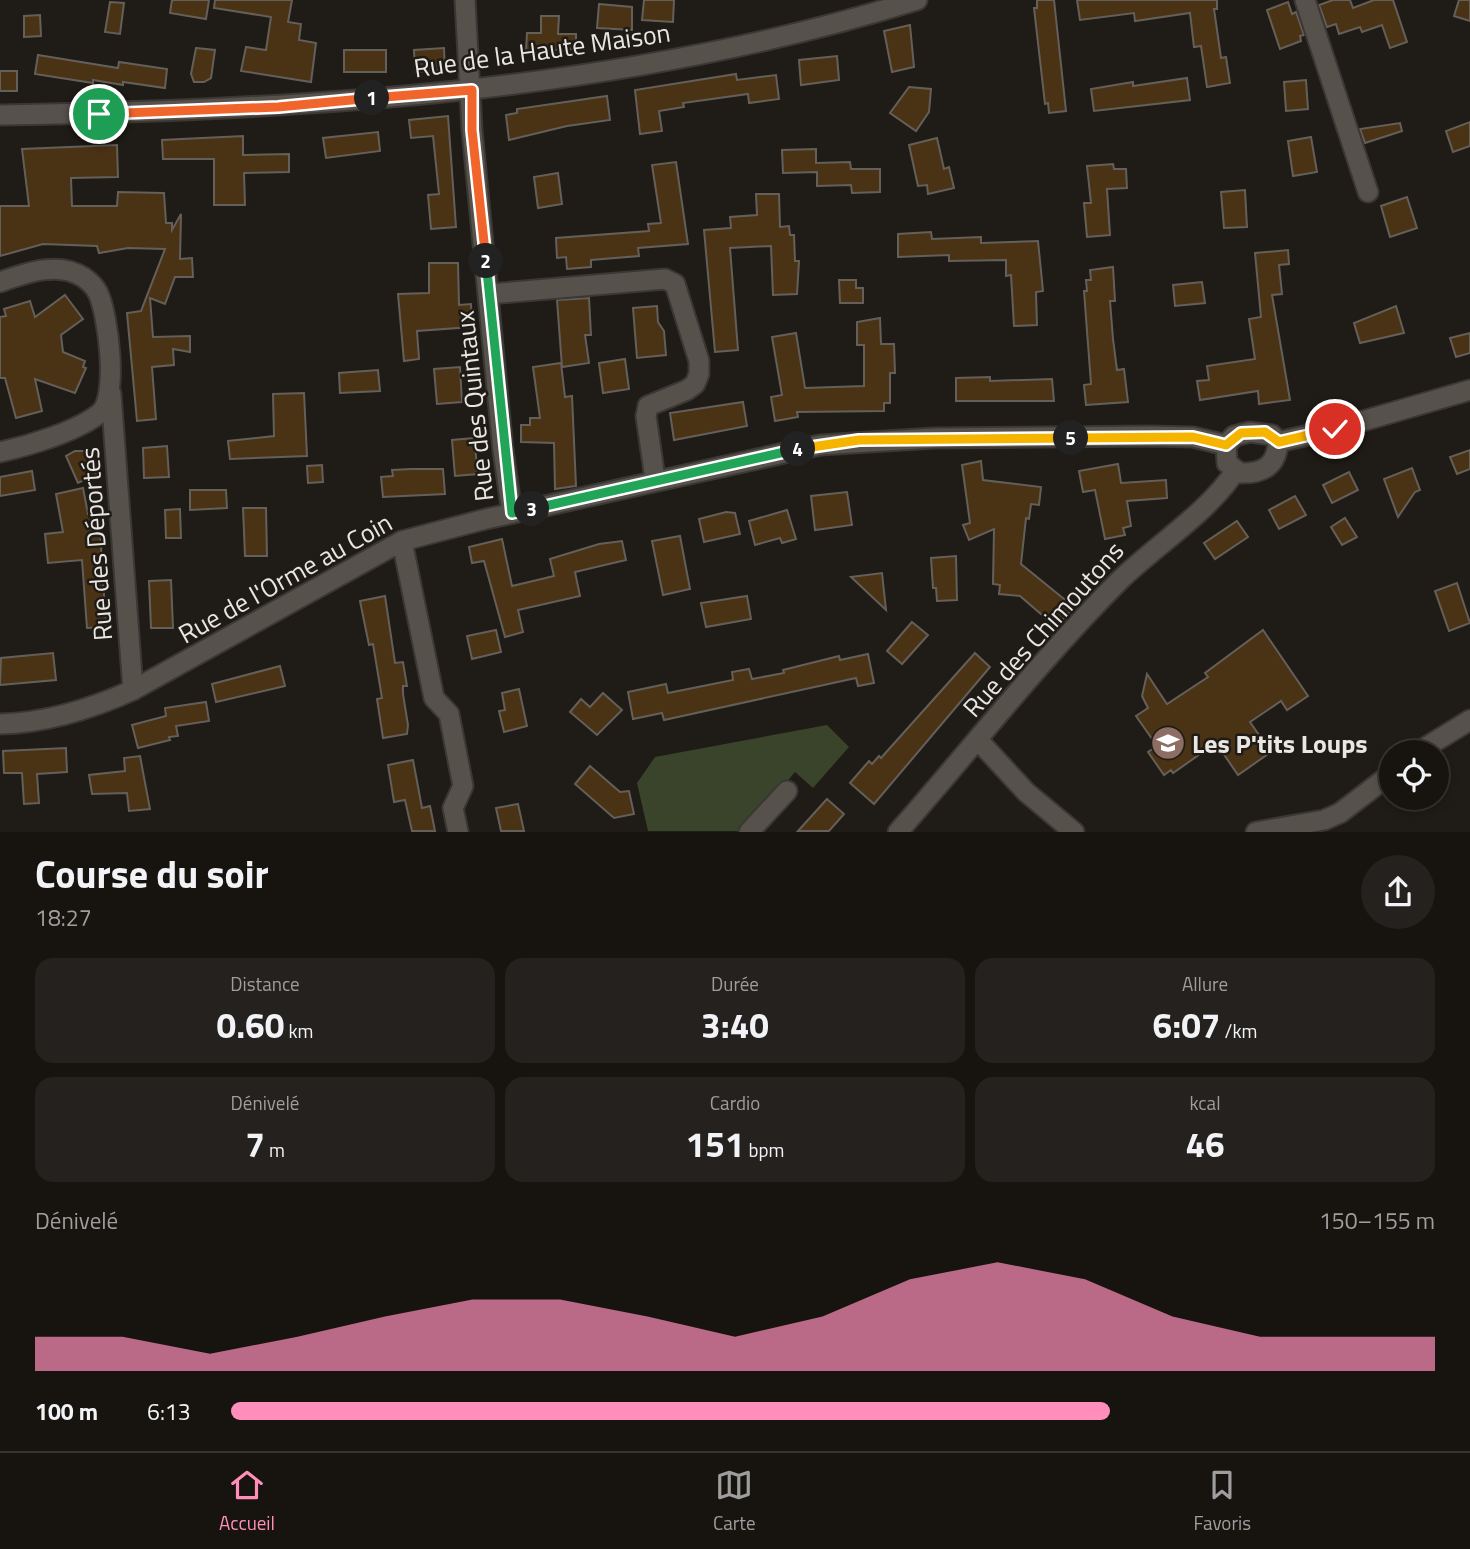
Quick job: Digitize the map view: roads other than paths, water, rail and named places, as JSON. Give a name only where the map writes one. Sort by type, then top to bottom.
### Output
[{"type":"street","name":"Rue des Quintaux","points":[[465,0],[467,64],[472,90],[472,130],[512,513]]},
{"type":"street","name":"Rue de la Haute Maison","points":[[0,115],[278,107],[472,90],[639,67],[846,22],[917,0]]},
{"type":"street","points":[[1305,0],[1368,192]]},
{"type":"street","name":"Rue des Déportés","points":[[0,282],[47,269],[65,270],[83,277],[97,290],[104,310],[133,690]]},
{"type":"street","points":[[489,294],[665,279],[675,284],[681,293],[685,325],[699,361],[699,374],[695,384],[687,390],[648,406],[646,416],[655,479]]},
{"type":"street","points":[[1279,442],[1470,390]]},
{"type":"street","name":"Rue des Déportés","points":[[0,452],[39,442],[100,413],[111,394]]},
{"type":"street","points":[[1265,432],[1279,442],[1276,458],[1267,468],[1247,473],[1235,471],[1227,463],[1226,445],[1234,436],[1265,432]]},
{"type":"street","name":"Rue de l'Orme au Coin","points":[[0,724],[52,719],[103,703],[133,690],[402,541],[655,479],[794,450],[859,440],[1150,436],[1193,437],[1226,445]]},
{"type":"street","name":"Rue des Chimoutons","points":[[898,831],[1007,703],[1119,581],[1165,538],[1217,496],[1235,471]]},
{"type":"street","points":[[402,541],[435,698],[449,714],[463,786],[453,808],[458,831]]},
{"type":"street","points":[[1438,740],[1470,720]]},
{"type":"street","points":[[978,740],[1026,792],[1074,831]]},
{"type":"street","points":[[1256,831],[1324,820],[1340,813],[1379,783]]},
{"type":"street","points":[[749,831],[787,791]]},
{"type":"place","name":"Les P'tits Loups","points":[[1168,743]]}]
